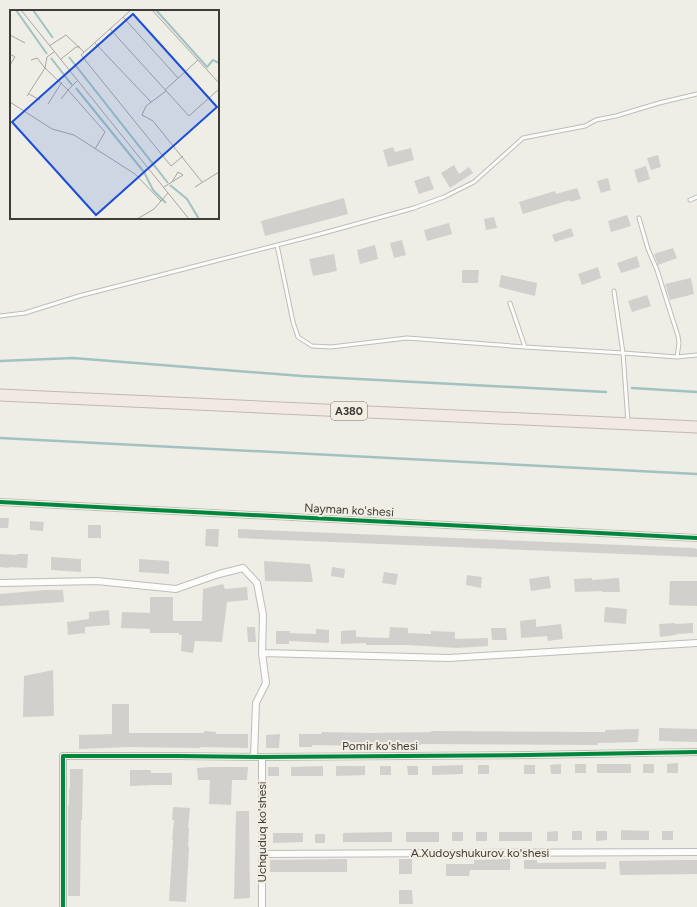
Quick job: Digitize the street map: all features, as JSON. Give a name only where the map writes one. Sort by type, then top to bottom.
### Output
[{"type":"highway","name":"A380","points":[[0,395],[697,428]]},
{"type":"street","name":"Nayman ko'shesi","points":[[0,502],[697,538]]},
{"type":"street","points":[[0,583],[96,581],[176,589],[219,574],[243,568],[257,583],[263,615],[262,653],[266,683],[256,703],[254,756]]},
{"type":"street","points":[[262,653],[449,658],[697,643]]},
{"type":"street","name":"Pomir ko'shesi","points":[[63,907],[63,756],[262,757],[697,752]]},
{"type":"street","name":"Uchquduq ko'shesi","points":[[262,757],[262,907]]},
{"type":"street","name":"A.Xudoyshukurov ko'shesi","points":[[262,854],[697,852]]},
{"type":"lane","points":[[0,316],[25,313],[79,296],[278,245],[414,208],[444,197],[474,182],[523,138],[585,126],[596,120],[697,94]]},
{"type":"lane","points":[[690,200],[697,197]]},
{"type":"lane","points":[[639,218],[678,336],[679,343],[677,357]]},
{"type":"lane","points":[[278,245],[293,322],[298,337],[312,346],[331,348],[407,338],[677,357],[697,355]]},
{"type":"lane","points":[[614,291],[623,353],[629,424]]},
{"type":"lane","points":[[510,303],[525,347]]},
{"type":"building","points":[[393,147],[395,152],[411,148],[414,160],[388,167],[383,150]]},
{"type":"building","points":[[658,155],[661,167],[651,170],[647,158]]},
{"type":"building","points":[[454,165],[459,174],[469,167],[473,173],[450,188],[441,173]]},
{"type":"building","points":[[646,166],[650,179],[638,183],[634,170]]},
{"type":"building","points":[[429,176],[434,189],[419,194],[414,181]]},
{"type":"building","points":[[608,178],[611,190],[601,193],[597,181]]},
{"type":"building","points":[[577,188],[581,199],[570,202],[570,200],[523,214],[519,202],[555,191],[556,194]]},
{"type":"building","points":[[344,198],[348,214],[265,236],[261,221]]},
{"type":"building","points":[[627,215],[631,226],[611,232],[608,221]]},
{"type":"building","points":[[494,217],[497,228],[486,230],[484,219]]},
{"type":"building","points":[[449,223],[452,234],[427,241],[424,230]]},
{"type":"building","points":[[571,228],[574,236],[555,242],[552,235]]},
{"type":"building","points":[[402,240],[406,255],[394,258],[390,243]]},
{"type":"building","points":[[375,245],[378,259],[360,264],[357,250]]},
{"type":"building","points":[[673,248],[677,258],[658,265],[654,254]]},
{"type":"building","points":[[334,254],[337,271],[313,276],[309,259]]},
{"type":"building","points":[[637,256],[640,267],[621,273],[617,263]]},
{"type":"building","points":[[598,267],[601,278],[582,285],[578,274]]},
{"type":"building","points":[[462,270],[479,270],[478,283],[462,283]]},
{"type":"building","points":[[501,275],[537,283],[535,296],[499,287]]},
{"type":"building","points":[[691,278],[694,294],[670,300],[665,284]]},
{"type":"building","points":[[647,295],[651,306],[632,312],[628,301]]},
{"type":"building","points":[[0,518],[9,518],[8,528],[0,528]]},
{"type":"building","points":[[30,521],[44,522],[43,531],[30,530]]},
{"type":"building","points":[[88,525],[101,525],[101,538],[88,538]]},
{"type":"building","points":[[206,529],[219,529],[218,547],[205,546]]},
{"type":"building","points":[[238,529],[693,548],[697,549],[697,557],[238,538]]},
{"type":"building","points":[[0,554],[28,554],[27,568],[0,567]]},
{"type":"building","points":[[51,557],[81,559],[81,572],[51,570]]},
{"type":"building","points":[[139,559],[169,561],[169,574],[139,572]]},
{"type":"building","points":[[264,561],[310,564],[313,582],[265,581]]},
{"type":"building","points":[[332,567],[345,569],[344,578],[331,576]]},
{"type":"building","points":[[384,572],[398,574],[396,585],[382,583]]},
{"type":"building","points":[[467,575],[482,577],[481,588],[466,585]]},
{"type":"building","points":[[549,576],[551,588],[531,591],[529,579]]},
{"type":"building","points":[[592,578],[592,580],[619,578],[620,592],[575,592],[574,579]]},
{"type":"building","points":[[670,581],[697,581],[697,606],[669,605]]},
{"type":"building","points":[[223,584],[225,589],[247,587],[248,600],[227,602],[222,642],[195,641],[193,653],[181,651],[182,635],[179,635],[179,633],[150,633],[150,629],[121,628],[122,612],[150,613],[150,597],[173,597],[173,621],[202,621],[203,589]]},
{"type":"building","points":[[63,590],[64,602],[0,606],[0,594]]},
{"type":"building","points":[[605,607],[627,609],[626,624],[604,622]]},
{"type":"building","points":[[109,610],[110,625],[85,627],[85,633],[68,635],[67,622],[89,619],[89,612]]},
{"type":"building","points":[[536,619],[536,627],[561,624],[563,639],[548,641],[547,636],[521,638],[520,621]]},
{"type":"building","points":[[693,623],[693,633],[660,637],[659,624]]},
{"type":"building","points":[[247,627],[255,627],[256,642],[248,642]]},
{"type":"building","points":[[390,627],[408,628],[408,633],[431,634],[431,631],[455,632],[455,639],[488,638],[488,646],[457,648],[408,645],[366,645],[366,643],[341,644],[341,631],[356,630],[356,637],[389,638]]},
{"type":"building","points":[[491,628],[506,628],[507,640],[492,640]]},
{"type":"building","points":[[316,629],[329,630],[329,643],[289,641],[289,644],[276,644],[276,631],[316,634]]},
{"type":"building","points":[[53,670],[54,716],[23,717],[24,676]]},
{"type":"building","points":[[112,704],[129,704],[129,733],[204,733],[204,731],[216,732],[216,734],[248,734],[248,748],[129,747],[79,749],[79,735],[112,734]]},
{"type":"building","points":[[659,728],[697,729],[697,742],[659,741]]},
{"type":"building","points":[[639,729],[638,742],[598,743],[598,745],[421,744],[369,746],[312,745],[312,747],[299,747],[299,734],[321,734],[322,732],[605,732],[605,730]]},
{"type":"building","points":[[280,734],[279,748],[266,748],[266,735]]},
{"type":"building","points":[[678,763],[678,773],[667,773],[667,764]]},
{"type":"building","points":[[561,764],[561,774],[551,774],[550,765]]},
{"type":"building","points":[[575,764],[586,764],[586,773],[575,773]]},
{"type":"building","points":[[597,764],[631,764],[631,773],[597,773]]},
{"type":"building","points":[[643,764],[654,764],[654,773],[643,773]]},
{"type":"building","points":[[463,765],[463,774],[432,775],[432,766]]},
{"type":"building","points":[[478,765],[489,765],[489,774],[478,774]]},
{"type":"building","points":[[524,765],[535,765],[535,774],[524,774]]},
{"type":"building","points":[[323,766],[323,776],[291,776],[291,767]]},
{"type":"building","points":[[336,766],[365,766],[365,775],[336,776]]},
{"type":"building","points":[[380,766],[391,766],[391,775],[380,775]]},
{"type":"building","points":[[407,766],[418,766],[418,775],[408,775]]},
{"type":"building","points":[[248,767],[247,780],[232,780],[231,805],[209,804],[210,780],[198,780],[197,768]]},
{"type":"building","points":[[268,767],[279,767],[279,776],[268,776]]},
{"type":"building","points":[[70,769],[83,769],[80,896],[68,896],[68,806]]},
{"type":"building","points":[[130,770],[151,770],[151,773],[172,773],[172,785],[130,786]]},
{"type":"building","points":[[173,807],[190,808],[186,902],[169,901],[174,820],[172,820]]},
{"type":"building","points":[[236,811],[249,811],[250,898],[234,899]]},
{"type":"building","points":[[621,830],[649,831],[649,840],[621,840]]},
{"type":"building","points":[[558,831],[558,841],[547,841],[547,832]]},
{"type":"building","points":[[572,831],[582,831],[582,840],[572,840]]},
{"type":"building","points":[[596,831],[607,831],[607,840],[596,841]]},
{"type":"building","points":[[662,831],[673,831],[673,840],[662,840]]},
{"type":"building","points":[[392,832],[392,842],[343,842],[343,833]]},
{"type":"building","points":[[406,832],[439,832],[439,842],[406,842]]},
{"type":"building","points":[[452,832],[463,832],[463,841],[452,841]]},
{"type":"building","points":[[476,832],[487,832],[487,841],[476,841]]},
{"type":"building","points":[[499,832],[532,832],[532,841],[499,841]]},
{"type":"building","points":[[273,833],[303,833],[303,842],[273,843]]},
{"type":"building","points":[[315,834],[325,834],[325,843],[315,843]]},
{"type":"building","points":[[347,859],[347,872],[270,872],[270,860]]},
{"type":"building","points":[[399,859],[412,859],[412,874],[399,874]]},
{"type":"building","points":[[510,859],[510,870],[470,870],[469,876],[446,876],[446,864],[474,864],[474,860]]},
{"type":"building","points":[[524,860],[537,860],[537,863],[606,862],[606,869],[524,869]]},
{"type":"building","points":[[697,860],[697,874],[620,875],[619,861]]},
{"type":"building","points":[[399,890],[412,890],[413,904],[399,904]]},
{"type":"waterway","points":[[0,361],[73,358],[302,376],[606,392]]},
{"type":"waterway","points":[[632,388],[697,392]]},
{"type":"waterway","points":[[0,438],[697,474]]},
{"type":"cycle path","points":[[0,502],[697,538]]},
{"type":"cycle path","points":[[63,907],[63,756],[262,757],[697,752]]}]
